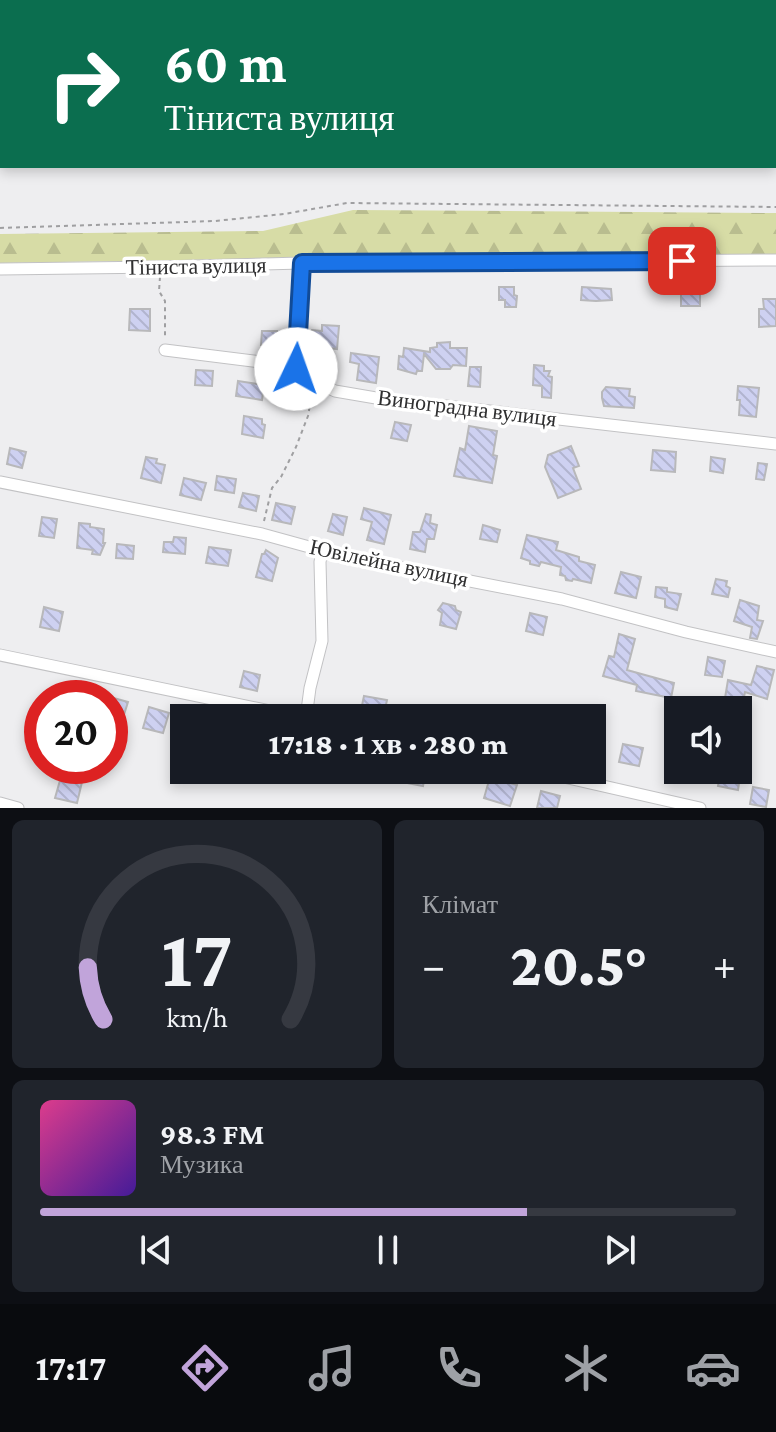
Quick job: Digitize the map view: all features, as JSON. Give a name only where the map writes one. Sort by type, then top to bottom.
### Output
[{"type":"street","name":"Тіниста вулиця","points":[[0,269],[302,263],[776,260]]},
{"type":"street","name":"Виноградна вулиця","points":[[165,350],[277,364],[296,369],[335,391],[376,398],[776,444]]},
{"type":"street","name":"Ювілейна вулиця","points":[[0,482],[262,534],[322,551],[562,599],[776,652]]},
{"type":"street","points":[[307,704],[322,641],[322,551]]},
{"type":"street","points":[[0,655],[237,704]]},
{"type":"street","points":[[586,784],[658,803],[700,808]]},
{"type":"street","points":[[0,803],[18,808]]},
{"type":"lane","points":[[296,369],[302,263]]},
{"type":"path","points":[[0,228],[215,221],[347,203],[776,207]]},
{"type":"path","points":[[160,267],[159,291],[165,301],[165,350]]},
{"type":"path","points":[[262,534],[272,488],[296,447],[308,416],[315,381]]},
{"type":"green space","points":[[353,210],[776,213],[776,254],[0,263],[0,234],[263,231]]},
{"type":"building","points":[[681,283],[700,283],[700,306],[681,306]]},
{"type":"building","points":[[499,287],[514,287],[516,307],[505,307],[505,300],[499,300]]},
{"type":"building","points":[[582,287],[611,289],[612,300],[581,300]]},
{"type":"building","points":[[763,299],[776,299],[776,326],[759,327],[759,309],[764,309]]},
{"type":"building","points":[[130,309],[150,309],[150,331],[129,330]]},
{"type":"building","points":[[322,325],[339,326],[337,349],[322,347],[321,361],[309,360],[312,330],[322,331]]},
{"type":"building","points":[[262,331],[277,331],[277,345],[261,345]]},
{"type":"building","points":[[450,342],[450,348],[467,348],[466,366],[436,369],[424,354],[422,371],[416,374],[398,369],[399,356],[403,357],[404,348],[430,352],[430,348],[437,347],[437,343]]},
{"type":"building","points":[[351,353],[379,357],[376,383],[357,380],[359,364],[350,362]]},
{"type":"building","points":[[534,365],[544,366],[544,371],[550,371],[551,398],[542,397],[542,386],[533,385]]},
{"type":"building","points":[[470,367],[481,367],[480,387],[468,386]]},
{"type":"building","points":[[196,370],[213,371],[212,386],[195,385]]},
{"type":"building","points":[[238,381],[264,385],[262,400],[236,396]]},
{"type":"building","points":[[738,386],[759,388],[756,417],[739,415]]},
{"type":"building","points":[[606,387],[630,389],[629,396],[635,397],[634,408],[604,406],[602,392]]},
{"type":"building","points":[[244,416],[262,419],[265,425],[263,438],[242,434]]},
{"type":"building","points":[[395,422],[411,425],[407,441],[391,438]]},
{"type":"building","points":[[469,426],[497,431],[492,483],[454,476],[460,448],[465,450]]},
{"type":"building","points":[[571,446],[579,466],[573,468],[581,489],[558,498],[545,467],[548,455]]},
{"type":"building","points":[[10,448],[26,452],[22,468],[7,464]]},
{"type":"building","points":[[653,450],[676,452],[675,472],[651,470]]},
{"type":"building","points":[[146,457],[157,459],[156,463],[165,465],[161,483],[141,478]]},
{"type":"building","points":[[711,457],[725,459],[723,473],[710,471]]},
{"type":"building","points":[[758,463],[767,464],[764,480],[756,479]]},
{"type":"building","points":[[217,476],[236,479],[234,493],[215,490]]},
{"type":"building","points":[[184,478],[206,483],[201,500],[180,495]]},
{"type":"building","points":[[243,493],[259,496],[256,511],[239,507]]},
{"type":"building","points":[[276,503],[295,507],[291,524],[272,520]]},
{"type":"building","points":[[364,508],[391,515],[384,544],[367,540],[372,522],[361,519]]},
{"type":"building","points":[[333,514],[347,517],[343,535],[328,531]]},
{"type":"building","points":[[426,514],[431,515],[430,523],[437,525],[434,539],[427,539],[425,552],[410,549],[413,532],[420,532]]},
{"type":"building","points":[[42,517],[57,519],[54,538],[39,536]]},
{"type":"building","points":[[79,523],[104,529],[105,543],[100,555],[92,554],[93,550],[77,548]]},
{"type":"building","points":[[483,525],[500,530],[497,542],[480,539]]},
{"type":"building","points":[[527,535],[558,542],[556,550],[595,565],[591,583],[566,580],[565,576],[560,575],[561,567],[541,562],[539,566],[530,564],[530,561],[521,558]]},
{"type":"building","points":[[174,537],[186,538],[185,554],[163,552],[164,542],[173,542]]},
{"type":"building","points":[[117,544],[134,546],[133,559],[116,558]]},
{"type":"building","points":[[209,547],[231,550],[228,566],[206,563]]},
{"type":"building","points":[[266,550],[278,558],[272,581],[256,577]]},
{"type":"building","points":[[621,572],[641,577],[636,598],[615,593]]},
{"type":"building","points":[[716,579],[727,581],[726,586],[730,588],[728,597],[712,594]]},
{"type":"building","points":[[656,587],[681,594],[677,610],[665,607],[665,599],[655,597]]},
{"type":"building","points":[[740,600],[759,606],[757,620],[763,621],[757,639],[750,638],[752,627],[734,621]]},
{"type":"building","points":[[443,603],[455,606],[461,612],[456,629],[440,625],[442,613],[438,610]]},
{"type":"building","points":[[44,607],[63,612],[59,631],[40,627]]},
{"type":"building","points":[[530,613],[547,617],[543,635],[526,631]]},
{"type":"building","points":[[619,634],[635,639],[627,670],[674,683],[671,696],[636,691],[637,685],[603,676],[609,656],[614,657]]},
{"type":"building","points":[[708,657],[725,661],[722,677],[705,675]]},
{"type":"building","points":[[757,666],[774,670],[767,699],[745,692],[744,696],[725,696],[728,680],[751,685]]},
{"type":"building","points":[[244,671],[260,675],[257,691],[240,687]]},
{"type":"building","points":[[364,696],[387,700],[386,704],[362,704]]},
{"type":"building","points":[[149,707],[169,713],[163,733],[143,728]]},
{"type":"building","points":[[623,744],[643,748],[639,766],[619,762]]},
{"type":"building","points":[[59,784],[82,784],[77,803],[55,798]]},
{"type":"building","points":[[488,784],[517,785],[510,806],[484,798]]},
{"type":"building","points":[[718,784],[739,784],[738,790]]},
{"type":"building","points":[[753,787],[769,790],[766,807],[750,804]]},
{"type":"building","points":[[541,791],[560,796],[557,808],[537,808]]},
{"type":"route","points":[[296,369],[302,263],[682,261]]}]
